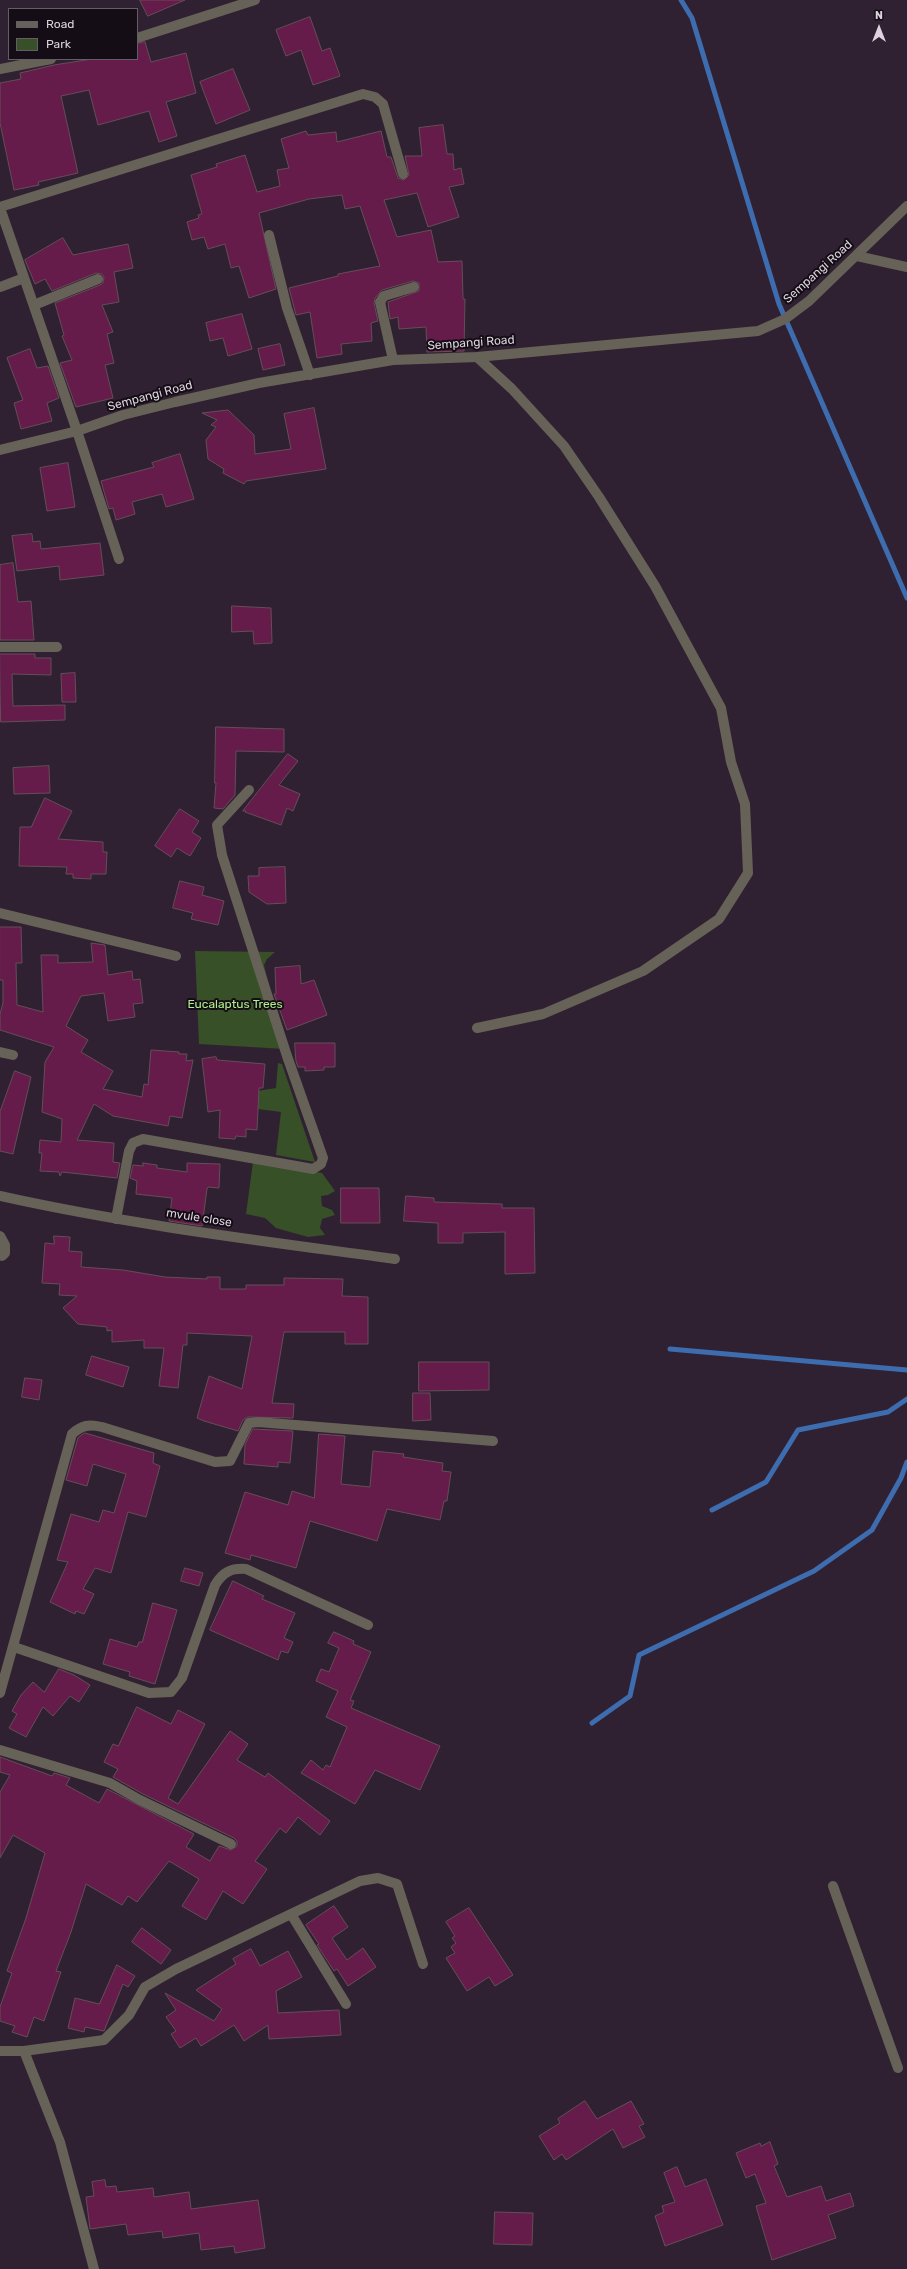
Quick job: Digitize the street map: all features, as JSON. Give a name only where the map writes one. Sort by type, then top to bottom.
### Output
[{"type":"street","points":[[138,38],[256,0]]},
{"type":"street","points":[[0,70],[46,60]]},
{"type":"street","points":[[118,559],[77,431],[0,207],[363,94],[375,97],[383,104],[403,174]]},
{"type":"street","name":"Sempangi Road","points":[[0,450],[77,431],[123,415],[174,402],[259,384],[393,360],[476,357],[758,331],[785,319],[809,301],[907,206]]},
{"type":"street","points":[[269,235],[287,308],[310,375]]},
{"type":"street","points":[[857,256],[907,267]]},
{"type":"street","points":[[0,287],[24,278]]},
{"type":"street","points":[[34,305],[98,279]]},
{"type":"street","points":[[393,360],[380,302],[384,296],[414,287]]},
{"type":"street","points":[[476,357],[512,389],[564,446],[599,497],[654,586],[721,708],[731,762],[745,804],[748,872],[719,919],[642,971],[543,1014],[477,1028]]},
{"type":"street","points":[[0,647],[57,647]]},
{"type":"street","points":[[116,1219],[129,1151],[133,1143],[143,1139],[312,1169],[322,1164],[323,1158],[287,1056],[222,855],[217,825],[249,790]]},
{"type":"street","points":[[0,913],[176,956]]},
{"type":"street","points":[[0,1052],[13,1055]]},
{"type":"street","name":"mvule close","points":[[0,1196],[116,1219],[395,1259]]},
{"type":"street","points":[[0,1236],[5,1245],[6,1253],[2,1256]]},
{"type":"street","points":[[0,1693],[72,1434],[81,1426],[91,1424],[215,1462],[230,1461],[234,1455],[243,1431],[249,1423],[258,1422],[493,1441]]},
{"type":"street","points":[[14,1647],[149,1693],[171,1692],[182,1678],[215,1585],[221,1575],[236,1568],[246,1569],[368,1625]]},
{"type":"street","points":[[0,1750],[110,1782],[140,1800],[231,1844]]},
{"type":"street","points":[[0,2051],[24,2051],[104,2040],[129,2015],[145,1987],[176,1969],[360,1881],[378,1878],[397,1884],[422,1964]]},
{"type":"street","points":[[833,1886],[898,2068]]},
{"type":"street","points":[[291,1914],[346,2004]]},
{"type":"street","points":[[24,2051],[60,2142],[94,2269]]},
{"type":"green space","name":"Eucalaptus Trees","points":[[195,951],[275,952],[267,959],[264,965],[285,1049],[199,1044]]},
{"type":"green space","points":[[278,1063],[282,1064],[315,1162],[276,1155],[281,1112],[258,1109],[257,1091],[276,1088]]},
{"type":"green space","points":[[253,1162],[322,1173],[335,1191],[328,1195],[321,1196],[322,1206],[332,1210],[335,1215],[322,1219],[320,1228],[325,1235],[308,1237],[276,1228],[265,1218],[246,1214]]},
{"type":"building","points":[[140,0],[185,0],[148,16]]},
{"type":"building","points":[[310,17],[322,51],[330,48],[340,76],[313,85],[301,50],[286,56],[276,30]]},
{"type":"building","points":[[145,42],[151,62],[186,53],[196,93],[166,102],[177,136],[159,142],[149,111],[98,125],[89,90],[61,96],[78,173],[38,182],[39,185],[14,190],[0,123],[0,83],[21,79],[20,73],[54,65],[86,60],[138,60],[138,44]]},
{"type":"building","points":[[233,69],[250,110],[216,124],[200,82]]},
{"type":"building","points":[[443,125],[447,154],[453,154],[454,170],[461,168],[464,184],[449,187],[459,217],[428,227],[417,193],[384,200],[397,237],[431,230],[438,262],[462,261],[463,299],[465,299],[464,351],[427,352],[426,327],[399,329],[398,317],[390,319],[388,302],[419,291],[419,283],[413,281],[382,290],[375,298],[374,303],[378,321],[371,323],[372,341],[341,344],[342,354],[317,358],[310,312],[296,315],[289,288],[338,276],[338,274],[380,266],[360,206],[345,209],[342,195],[309,199],[259,213],[276,289],[249,298],[239,266],[231,268],[225,244],[208,249],[204,237],[192,240],[187,222],[199,218],[198,215],[202,214],[191,175],[217,167],[216,164],[245,155],[257,192],[280,186],[277,170],[289,168],[281,139],[306,131],[308,135],[336,132],[337,142],[381,131],[387,157],[391,157],[398,178],[404,180],[409,175],[405,156],[422,156],[419,128]]},
{"type":"building","points":[[63,238],[73,255],[128,244],[133,268],[114,272],[119,302],[102,305],[113,332],[107,334],[114,363],[105,365],[113,398],[76,407],[60,363],[72,360],[62,336],[64,335],[55,303],[100,285],[103,283],[104,277],[102,274],[96,273],[52,291],[45,279],[35,284],[25,260]]},
{"type":"building","points":[[242,314],[252,349],[228,356],[223,338],[210,341],[206,323]]},
{"type":"building","points":[[280,344],[285,365],[263,370],[258,349]]},
{"type":"building","points":[[30,349],[37,368],[48,366],[59,398],[47,403],[52,421],[21,429],[14,403],[23,400],[7,358]]},
{"type":"building","points":[[314,408],[326,469],[246,481],[244,484],[223,473],[224,469],[208,459],[206,440],[216,427],[211,425],[217,420],[202,413],[228,410],[254,435],[255,454],[291,449],[284,414]]},
{"type":"building","points":[[180,454],[194,499],[166,507],[162,494],[132,502],[135,514],[116,520],[113,508],[109,509],[101,481],[154,467],[152,463]]},
{"type":"building","points":[[68,463],[75,507],[47,511],[40,468]]},
{"type":"building","points":[[32,534],[33,542],[40,541],[41,549],[100,543],[104,575],[60,580],[59,566],[17,571],[12,536]]},
{"type":"building","points":[[13,563],[18,602],[31,601],[34,640],[0,640],[0,565]]},
{"type":"building","points":[[232,606],[271,608],[272,643],[254,644],[253,631],[232,632]]},
{"type":"building","points":[[0,654],[35,654],[35,658],[51,658],[51,675],[12,674],[13,706],[65,705],[65,720],[1,722]]},
{"type":"building","points":[[75,673],[76,702],[62,702],[61,674]]},
{"type":"building","points":[[216,727],[284,729],[284,752],[236,751],[235,795],[223,809],[214,808],[216,783]]},
{"type":"building","points":[[288,754],[298,761],[279,785],[300,794],[293,811],[287,808],[281,825],[243,811]]},
{"type":"building","points":[[49,766],[50,793],[14,794],[13,768]]},
{"type":"building","points":[[45,798],[72,811],[58,839],[103,842],[103,852],[107,852],[106,874],[91,874],[91,879],[73,878],[73,874],[66,874],[67,867],[19,866],[20,827],[31,827]]},
{"type":"building","points":[[180,809],[199,821],[192,832],[201,838],[190,856],[177,848],[171,857],[155,846]]},
{"type":"building","points":[[285,867],[286,903],[267,904],[249,892],[248,876],[259,876],[259,868]]},
{"type":"building","points":[[180,881],[204,887],[202,895],[224,901],[218,925],[191,919],[193,913],[173,908]]},
{"type":"building","points":[[0,927],[21,927],[22,963],[16,963],[17,1005],[43,1012],[41,955],[58,955],[58,963],[93,962],[91,943],[105,945],[108,975],[132,971],[133,980],[140,979],[143,1003],[133,1004],[135,1017],[108,1021],[104,993],[81,996],[66,1026],[88,1040],[81,1052],[113,1071],[103,1089],[142,1097],[144,1084],[148,1085],[151,1050],[179,1052],[179,1054],[187,1054],[186,1061],[193,1060],[182,1118],[170,1116],[168,1126],[113,1116],[94,1104],[77,1140],[114,1143],[113,1162],[120,1163],[117,1178],[62,1172],[60,1176],[59,1172],[40,1171],[42,1153],[39,1153],[40,1140],[61,1142],[62,1119],[42,1112],[45,1062],[54,1047],[0,1030],[0,1014],[3,1003],[3,980],[0,980]]},
{"type":"building","points":[[300,966],[301,984],[314,980],[327,1015],[287,1030],[274,994],[276,994],[275,968]]},
{"type":"building","points":[[295,1043],[335,1043],[335,1067],[324,1067],[324,1070],[305,1071],[305,1067],[298,1067],[296,1061]]},
{"type":"building","points":[[216,1057],[217,1060],[265,1064],[263,1088],[259,1088],[257,1130],[246,1129],[246,1137],[236,1136],[235,1139],[219,1138],[220,1110],[208,1112],[202,1059]]},
{"type":"building","points":[[15,1071],[31,1077],[13,1154],[0,1151],[0,1112]]},
{"type":"building","points":[[143,1163],[157,1165],[157,1168],[187,1172],[187,1163],[220,1164],[219,1188],[208,1187],[207,1189],[202,1226],[169,1221],[172,1198],[136,1194],[137,1181],[130,1178],[133,1165],[143,1166]]},
{"type":"building","points":[[341,1188],[379,1188],[380,1223],[341,1223]]},
{"type":"building","points":[[406,1196],[434,1198],[434,1202],[502,1204],[502,1208],[534,1208],[535,1273],[505,1274],[505,1232],[463,1233],[463,1243],[438,1243],[438,1223],[404,1221]]},
{"type":"building","points":[[54,1236],[70,1237],[69,1251],[82,1252],[81,1267],[123,1270],[165,1277],[207,1279],[207,1277],[220,1277],[220,1289],[246,1289],[246,1285],[284,1285],[284,1278],[343,1279],[342,1296],[368,1297],[368,1344],[345,1344],[345,1332],[284,1332],[272,1403],[294,1404],[293,1418],[248,1417],[243,1420],[238,1431],[204,1421],[197,1418],[209,1376],[242,1389],[252,1336],[187,1333],[187,1345],[183,1345],[178,1388],[159,1386],[164,1348],[144,1348],[144,1340],[112,1342],[112,1330],[107,1331],[107,1327],[78,1324],[63,1308],[77,1296],[59,1295],[60,1284],[42,1283],[45,1243],[54,1244]]},
{"type":"building","points":[[92,1356],[129,1367],[123,1387],[86,1375]]},
{"type":"building","points":[[419,1362],[489,1362],[489,1390],[419,1391]]},
{"type":"building","points":[[25,1378],[42,1380],[39,1400],[22,1397]]},
{"type":"building","points":[[413,1393],[430,1393],[431,1420],[413,1421]]},
{"type":"building","points":[[253,1429],[293,1431],[290,1463],[278,1462],[278,1467],[244,1464],[245,1445]]},
{"type":"building","points":[[85,1433],[154,1453],[153,1463],[160,1466],[146,1517],[128,1512],[111,1573],[95,1568],[83,1589],[94,1594],[84,1614],[76,1611],[75,1614],[50,1602],[68,1562],[57,1560],[71,1514],[99,1522],[103,1510],[114,1513],[126,1474],[93,1464],[87,1486],[66,1480],[78,1438]]},
{"type":"building","points":[[319,1434],[345,1436],[341,1484],[370,1487],[373,1451],[404,1454],[403,1457],[443,1463],[442,1471],[451,1472],[447,1501],[444,1501],[440,1520],[387,1509],[377,1541],[310,1521],[296,1568],[251,1555],[250,1560],[225,1553],[245,1492],[288,1505],[292,1491],[314,1498]]},
{"type":"building","points":[[185,1568],[203,1573],[199,1586],[181,1581]]},
{"type":"building","points":[[233,1581],[264,1596],[262,1599],[295,1613],[284,1638],[293,1642],[288,1653],[281,1651],[278,1660],[210,1630]]},
{"type":"building","points":[[153,1603],[177,1610],[155,1684],[129,1676],[130,1672],[103,1664],[110,1639],[137,1647],[139,1642],[142,1642]]},
{"type":"building","points":[[334,1632],[354,1641],[353,1644],[371,1652],[350,1700],[354,1701],[351,1708],[440,1746],[420,1790],[375,1770],[355,1804],[301,1773],[311,1760],[323,1770],[326,1765],[330,1767],[347,1727],[326,1717],[338,1691],[316,1681],[321,1669],[329,1672],[339,1648],[328,1643]]},
{"type":"building","points":[[59,1669],[74,1675],[90,1685],[79,1702],[70,1696],[53,1716],[43,1707],[26,1737],[9,1728],[17,1714],[12,1711],[21,1695],[33,1682],[44,1692]]},
{"type":"building","points":[[137,1707],[171,1724],[178,1710],[205,1724],[168,1798],[178,1804],[230,1731],[248,1744],[237,1760],[265,1777],[268,1773],[330,1821],[320,1835],[298,1817],[286,1833],[280,1828],[255,1861],[267,1869],[243,1904],[223,1891],[206,1920],[182,1906],[199,1879],[169,1861],[137,1902],[128,1896],[122,1905],[86,1884],[71,1932],[56,1971],[61,1972],[44,2021],[34,2017],[27,2037],[12,2032],[15,2026],[0,2021],[0,2007],[12,1973],[7,1971],[26,1918],[45,1853],[13,1835],[0,1858],[0,1792],[10,1775],[0,1772],[0,1757],[52,1776],[54,1773],[70,1778],[66,1785],[99,1803],[107,1789],[194,1834],[186,1847],[210,1861],[219,1846],[231,1850],[237,1846],[237,1841],[234,1838],[143,1794],[113,1777],[118,1769],[104,1762],[113,1744],[118,1746]]},
{"type":"building","points":[[334,1906],[348,1927],[332,1938],[347,1960],[363,1948],[376,1967],[348,1986],[337,1969],[334,1971],[317,1945],[319,1944],[306,1925]]},
{"type":"building","points":[[469,1908],[513,1975],[495,1986],[489,1977],[467,1991],[446,1958],[455,1953],[451,1947],[456,1943],[452,1938],[455,1936],[446,1922]]},
{"type":"building","points":[[142,1928],[171,1950],[161,1964],[132,1942]]},
{"type":"building","points":[[251,1949],[260,1966],[288,1951],[302,1977],[276,1991],[278,2013],[339,2010],[341,2035],[269,2039],[268,2025],[244,2041],[234,2025],[201,2046],[196,2038],[180,2048],[171,2034],[176,2031],[166,2017],[176,2010],[165,1993],[214,2021],[222,2009],[196,1990],[236,1964],[233,1959]]},
{"type":"building","points":[[117,1965],[135,1976],[128,1987],[123,1984],[104,2031],[85,2027],[84,2032],[68,2028],[75,1998],[99,2004]]},
{"type":"building","points":[[585,2101],[597,2119],[631,2101],[644,2124],[639,2126],[645,2137],[623,2148],[613,2129],[566,2160],[562,2154],[554,2160],[539,2136],[560,2123],[558,2119]]},
{"type":"building","points":[[770,2142],[778,2164],[774,2166],[787,2197],[821,2186],[826,2201],[850,2193],[854,2206],[828,2215],[836,2238],[772,2260],[756,2206],[766,2203],[755,2174],[746,2178],[736,2153],[760,2143],[761,2146]]},
{"type":"building","points":[[677,2167],[685,2187],[706,2179],[723,2225],[665,2246],[655,2216],[664,2212],[662,2206],[675,2202],[664,2173]]},
{"type":"building","points":[[105,2180],[106,2187],[116,2186],[117,2192],[153,2188],[154,2197],[189,2192],[191,2209],[258,2200],[265,2248],[235,2253],[234,2246],[201,2250],[199,2233],[163,2238],[162,2231],[128,2235],[126,2224],[90,2229],[86,2197],[94,2196],[92,2182]]},
{"type":"building","points":[[495,2212],[533,2213],[532,2245],[494,2244]]},
{"type":"waterway","points":[[681,0],[692,18],[779,304],[907,598]]},
{"type":"waterway","points":[[670,1349],[907,1370]]},
{"type":"waterway","points":[[712,1510],[766,1482],[798,1430],[888,1412],[907,1399]]},
{"type":"waterway","points":[[592,1723],[630,1696],[639,1655],[814,1571],[872,1530],[901,1478],[907,1462]]}]
